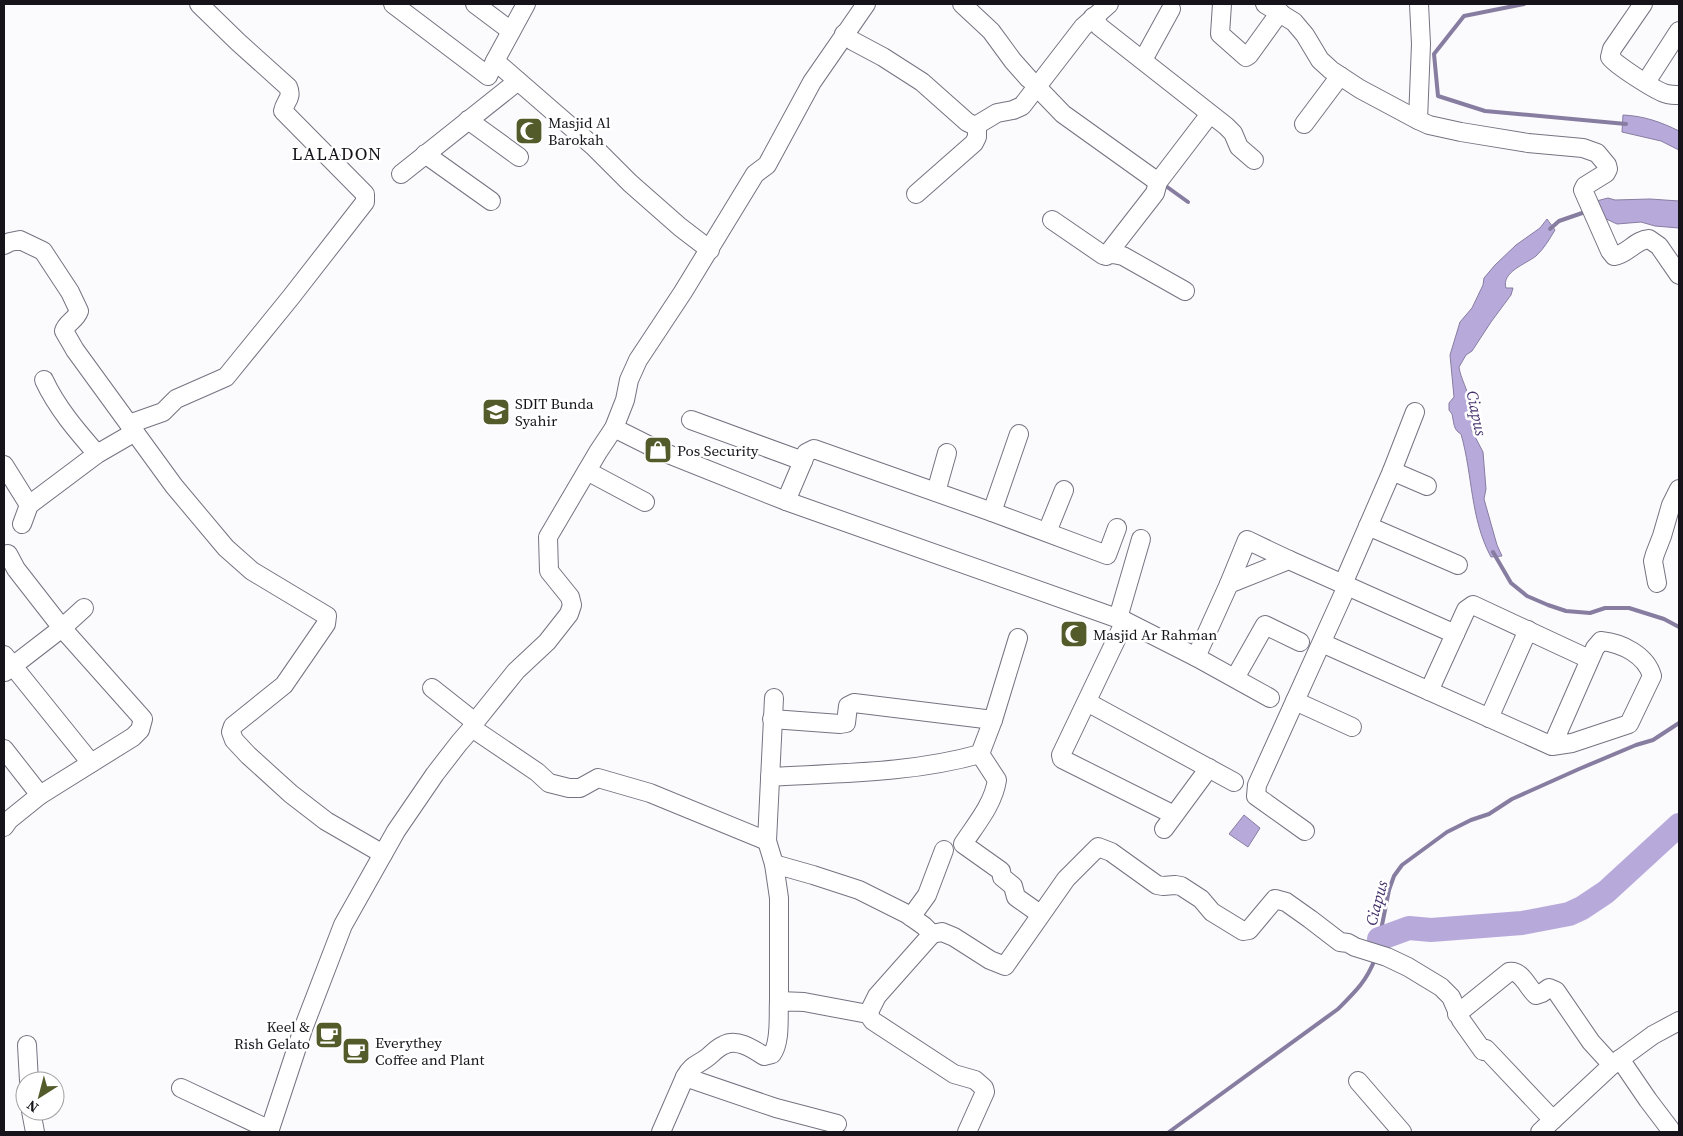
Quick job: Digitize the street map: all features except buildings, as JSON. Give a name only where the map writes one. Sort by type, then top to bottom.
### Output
[{"type":"street","points":[[22,524],[29,505],[132,428],[163,412],[176,399],[226,377],[365,202],[365,194],[283,111],[290,98],[288,87],[199,4]]},
{"type":"street","points":[[393,4],[491,69],[511,86],[593,146],[630,183],[680,227],[710,250]]},
{"type":"street","points":[[475,4],[511,31]]},
{"type":"street","points":[[491,69],[526,4]]},
{"type":"street","points":[[181,1088],[269,1131],[338,937],[348,914],[396,831],[459,743],[516,671],[548,642],[569,614],[572,605],[570,597],[549,571],[548,537],[614,428],[625,400],[632,371],[656,331],[710,250],[755,174],[767,165],[812,82],[866,4]]},
{"type":"street","points":[[962,4],[988,27],[1033,83],[1063,114],[1158,182]]},
{"type":"street","points":[[844,34],[922,82],[967,122],[977,125],[997,113],[1014,110],[1022,106],[1033,83],[1083,27],[1109,4]]},
{"type":"street","points":[[1222,4],[1220,34],[1246,56],[1249,56],[1273,8],[1299,28],[1320,60],[1340,76],[1390,106],[1418,120],[1461,132],[1528,143],[1582,148],[1598,153],[1608,169],[1604,176],[1583,190],[1610,251],[1614,256],[1626,251],[1639,241],[1649,239],[1659,246],[1679,275]]},
{"type":"street","points":[[1418,120],[1421,44],[1419,4]]},
{"type":"street","points":[[1643,4],[1612,50],[1610,57],[1632,75],[1661,92],[1679,95]]},
{"type":"street","points":[[1143,60],[1171,9]]},
{"type":"street","points":[[1093,17],[1100,27],[1229,130],[1239,147],[1254,160]]},
{"type":"street","points":[[1646,82],[1679,31]]},
{"type":"street","points":[[1304,124],[1340,76]]},
{"type":"street","points":[[401,174],[511,86]]},
{"type":"street","points":[[1106,256],[1155,193],[1158,182],[1210,114]]},
{"type":"street","points":[[468,120],[519,157]]},
{"type":"street","points":[[916,194],[974,143],[977,137],[977,125]]},
{"type":"street","points":[[426,154],[491,201]]},
{"type":"street","points":[[1052,220],[1103,256],[1113,254],[1122,256],[1185,291]]},
{"type":"street","points":[[4,245],[20,240],[43,251],[70,292],[79,311],[77,317],[65,326],[64,331],[75,350],[174,486],[226,548],[252,571],[327,616],[326,624],[284,685],[233,726],[231,732],[234,740],[248,755],[291,794],[326,821],[383,854]]},
{"type":"street","points":[[44,380],[52,397],[97,454]]},
{"type":"street","points":[[1305,831],[1256,796],[1257,785],[1322,643],[1415,412]]},
{"type":"street","points":[[691,420],[803,461]]},
{"type":"street","points":[[614,428],[658,450],[786,501],[1121,620],[1196,657],[1270,698]]},
{"type":"street","points":[[992,512],[1019,434]]},
{"type":"street","points":[[786,501],[806,453],[814,449],[1107,555],[1117,528]]},
{"type":"street","points":[[936,492],[947,453]]},
{"type":"street","points":[[4,465],[29,505]]},
{"type":"street","points":[[587,471],[645,502]]},
{"type":"street","points":[[1392,471],[1427,486]]},
{"type":"street","points":[[1657,583],[1653,561],[1654,554],[1679,488]]},
{"type":"street","points":[[1047,532],[1064,490]]},
{"type":"street","points":[[1368,526],[1458,565]]},
{"type":"street","points":[[1141,539],[1121,620],[1087,702],[1061,755],[1062,759],[1169,822],[1209,768]]},
{"type":"street","points":[[1196,657],[1248,540],[1455,634]]},
{"type":"street","points":[[6,822],[40,795],[133,738],[140,730],[143,719],[62,628],[16,569],[8,554]]},
{"type":"street","points":[[1229,584],[1289,560]]},
{"type":"street","points":[[1429,691],[1466,610],[1473,605],[1590,659]]},
{"type":"street","points":[[84,608],[62,628],[7,665],[91,763]]},
{"type":"street","points":[[1235,678],[1265,625],[1300,642]]},
{"type":"street","points":[[1489,718],[1528,630]]},
{"type":"street","points":[[980,754],[993,720],[1018,638]]},
{"type":"street","points":[[1322,643],[1552,746],[1572,743],[1629,724],[1652,676],[1650,668],[1635,652],[1613,642],[1601,641],[1595,648],[1552,746]]},
{"type":"street","points":[[432,688],[474,725],[549,783],[569,788],[587,784],[598,778],[650,793],[767,841]]},
{"type":"street","points":[[661,1132],[685,1077],[694,1064],[705,1059],[725,1044],[741,1044],[764,1056],[772,1054],[775,1050],[779,1001],[779,898],[774,864],[767,841],[774,698]]},
{"type":"street","points":[[1295,701],[1352,727]]},
{"type":"street","points":[[1087,702],[1234,782]]},
{"type":"street","points":[[772,719],[846,723],[848,706],[854,703],[993,720]]},
{"type":"street","points":[[4,749],[40,795]]},
{"type":"street","points":[[770,777],[891,769],[980,754]]},
{"type":"street","points":[[980,754],[997,780],[995,793],[987,809],[963,844],[1001,871],[1002,877],[1013,886],[1016,898],[1040,914]]},
{"type":"street","points":[[868,1014],[877,996],[932,934],[942,932],[954,937],[990,960],[1005,966],[1066,879],[1098,847],[1111,852],[1157,885],[1175,884],[1181,886],[1201,899],[1212,912],[1243,931],[1249,930],[1275,899],[1286,902],[1340,942],[1387,957],[1408,967],[1446,990],[1468,1032],[1483,1051],[1486,1049],[1553,1120]]},
{"type":"street","points":[[912,917],[928,895],[944,850]]},
{"type":"street","points":[[774,864],[859,890],[912,917],[932,934]]},
{"type":"street","points":[[1458,1014],[1508,972],[1514,971],[1519,974],[1536,995],[1549,988],[1556,991],[1591,1042],[1616,1062],[1670,1129]]},
{"type":"street","points":[[779,1001],[804,1002],[868,1014],[873,1021],[954,1074],[972,1079],[983,1086],[985,1090],[984,1096],[967,1132]]},
{"type":"street","points":[[1540,1132],[1616,1062],[1653,1035],[1679,1021]]},
{"type":"street","points":[[27,1045],[28,1071]]},
{"type":"street","points":[[685,1077],[776,1108],[838,1124]]},
{"type":"street","points":[[1358,1081],[1402,1132]]},
{"type":"shaded area","points":[[1623,115],[1652,120],[1679,131],[1679,150],[1661,141],[1622,132]]},
{"type":"shaded area","points":[[1608,198],[1615,200],[1650,199],[1679,201],[1679,228],[1655,226],[1641,222],[1617,224],[1602,217],[1586,220],[1585,204]]},
{"type":"shaded area","points":[[1547,219],[1555,230],[1539,253],[1515,269],[1507,277],[1505,282],[1506,288],[1513,288],[1511,295],[1459,367],[1468,396],[1468,414],[1476,420],[1471,429],[1483,452],[1486,489],[1484,499],[1502,556],[1491,557],[1484,542],[1475,512],[1461,434],[1455,428],[1452,414],[1449,410],[1449,403],[1454,397],[1450,355],[1460,322],[1472,308],[1483,285],[1484,278],[1516,245],[1540,228]]},
{"type":"shaded area","points":[[1244,815],[1260,828],[1248,847],[1229,834]]},
{"type":"waterway","name":"Ciapus","points":[[1524,4],[1464,16],[1434,54],[1438,96],[1485,111],[1626,124]]},
{"type":"waterway","points":[[1163,184],[1188,202]]},
{"type":"waterway","name":"Ciapus","points":[[1550,229],[1559,221],[1588,211]]},
{"type":"waterway","name":"Ciapus","points":[[1493,552],[1511,583],[1527,596],[1548,605],[1566,611],[1590,613],[1605,608],[1629,608],[1664,619],[1679,627]]},
{"type":"waterway","name":"Ciapus","points":[[1377,950],[1389,890],[1394,876],[1402,865],[1447,832],[1471,820],[1489,814],[1512,799],[1579,769],[1636,745],[1653,740],[1679,723]]},
{"type":"waterway","points":[[1379,939],[1409,928],[1431,930],[1522,923],[1569,914],[1606,892],[1679,825]]},
{"type":"waterway","name":"Ciapus","points":[[1169,1132],[1338,1009],[1364,980],[1375,959]]},
{"type":"place","name":"Masjid Al Barokah","points":[[529,131]]},
{"type":"place","name":"SDIT Bunda Syahir","points":[[496,412]]},
{"type":"place","name":"Pos Security","points":[[658,450]]},
{"type":"place","name":"Masjid Ar Rahman","points":[[1074,634]]},
{"type":"place","name":"Keel & Rish Gelato","points":[[329,1035]]},
{"type":"place","name":"Everythey Coffee and Plant","points":[[356,1051]]},
{"type":"district","name":"LALADON","points":[[337,153]]}]
